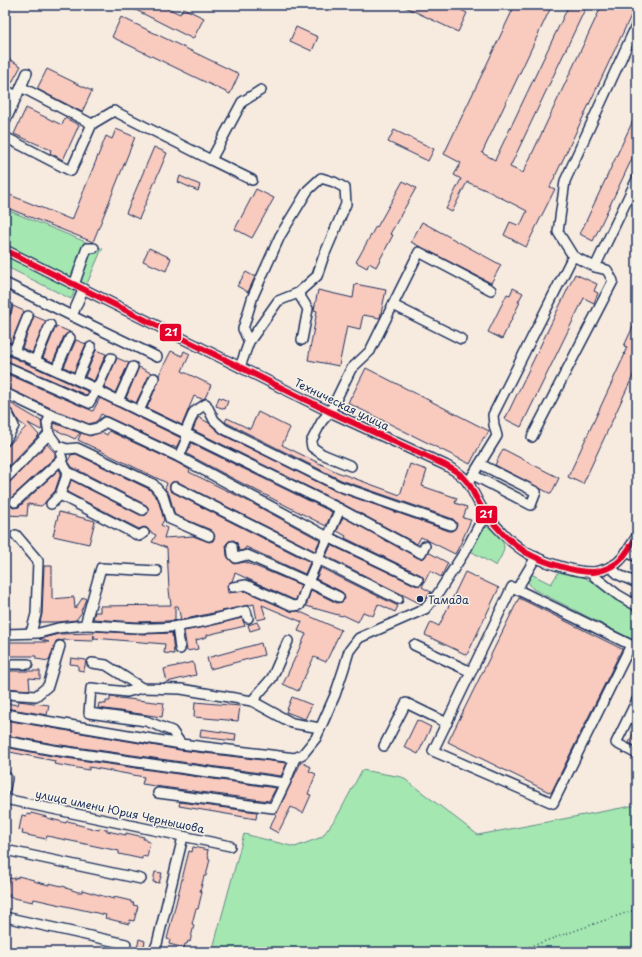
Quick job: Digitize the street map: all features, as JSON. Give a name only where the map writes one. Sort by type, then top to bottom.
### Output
[{"type":"street","points":[[532,437],[613,281],[607,270],[595,267],[573,256],[558,232],[565,181],[637,24]]},
{"type":"street","points":[[5,122],[27,73]]},
{"type":"street","points":[[5,90],[19,92],[92,124]]},
{"type":"street","points":[[212,160],[242,102],[261,90]]},
{"type":"street","points":[[5,137],[71,171],[92,124],[114,111],[252,180]]},
{"type":"street","points":[[240,367],[250,342],[278,301],[298,293],[318,276],[323,258],[346,204],[345,188],[334,182],[321,178],[308,190],[280,236],[253,296],[243,329],[250,342]]},
{"type":"street","points":[[595,267],[637,178]]},
{"type":"street","points":[[74,285],[87,248],[94,248]]},
{"type":"street","name":"Техническая улица","points":[[5,250],[330,412],[445,465],[459,473],[468,483],[487,517],[506,537],[527,553],[553,564],[594,572],[610,567],[618,562],[637,536]]},
{"type":"street","points":[[351,466],[322,454],[312,447],[311,442],[322,421],[330,412],[351,369],[370,351],[419,252],[491,290]]},
{"type":"street","points":[[468,483],[497,436],[493,415],[573,256]]},
{"type":"street","points":[[5,283],[157,357]]},
{"type":"street","points":[[72,316],[84,290]]},
{"type":"street","points":[[298,293],[308,309],[302,340]]},
{"type":"street","points":[[393,305],[461,339]]},
{"type":"street","points":[[14,351],[28,316]]},
{"type":"street","points":[[35,361],[50,326]]},
{"type":"street","points":[[56,370],[70,338]]},
{"type":"street","points":[[5,347],[77,379],[118,401],[185,432],[340,509],[421,553],[425,546]]},
{"type":"street","points":[[77,379],[91,347]]},
{"type":"street","points":[[5,366],[89,403],[111,358]]},
{"type":"street","points":[[118,401],[133,367]]},
{"type":"street","points":[[140,411],[154,378]]},
{"type":"street","points":[[5,393],[51,415],[89,430],[98,428],[105,422],[179,457],[328,537],[418,580]]},
{"type":"street","points":[[179,457],[187,438],[185,432],[194,412],[206,404],[214,420],[224,429],[339,486],[451,525]]},
{"type":"street","points":[[5,412],[8,414],[14,426],[5,441]]},
{"type":"street","points":[[51,415],[47,423],[49,434],[58,446],[62,462],[68,472],[143,510]]},
{"type":"street","points":[[6,478],[49,434]]},
{"type":"street","points":[[58,446],[67,449],[77,448],[153,484],[163,496],[170,519],[209,536]]},
{"type":"street","points":[[15,502],[62,459]]},
{"type":"street","points":[[473,475],[531,505],[536,492],[480,464]]},
{"type":"street","points":[[51,504],[60,495],[68,472]]},
{"type":"street","points":[[175,487],[398,599]]},
{"type":"street","points":[[60,495],[139,536],[144,533]]},
{"type":"street","points":[[233,587],[246,585],[293,606],[300,605],[308,582],[340,509]]},
{"type":"street","points":[[5,714],[181,744],[295,758],[303,754],[316,738],[335,695],[349,651],[360,638],[424,609],[437,595],[467,548],[478,527],[487,517]]},
{"type":"street","points":[[16,535],[38,560],[36,614],[31,633]]},
{"type":"street","points":[[232,546],[233,555],[236,558],[247,555],[339,597]]},
{"type":"street","points":[[626,552],[637,557]]},
{"type":"street","points":[[517,590],[536,557]]},
{"type":"street","points":[[610,567],[619,575],[637,583]]},
{"type":"street","points":[[85,625],[101,568],[157,571]]},
{"type":"street","points":[[594,572],[595,577],[618,595],[637,606]]},
{"type":"street","points":[[512,587],[517,590],[631,646],[553,803],[433,751],[512,587]]},
{"type":"street","points":[[5,634],[39,633],[58,628],[85,625],[152,628],[176,626],[213,620],[246,611],[248,618]]},
{"type":"street","points":[[176,626],[180,649]]},
{"type":"street","points":[[252,701],[272,678],[288,642]]},
{"type":"street","points":[[414,645],[471,672]]},
{"type":"street","points":[[5,694],[36,696],[48,686],[60,646]]},
{"type":"street","points":[[92,663],[106,665],[142,688]]},
{"type":"street","points":[[5,664],[28,664]]},
{"type":"street","points":[[181,744],[172,732],[146,721],[89,713],[91,688],[127,692],[142,688],[181,689],[252,701],[292,723],[320,728]]},
{"type":"street","points":[[637,700],[634,712],[616,743],[637,754]]},
{"type":"street","points":[[384,746],[406,703],[447,723]]},
{"type":"street","points":[[5,741],[53,750],[285,783]]},
{"type":"street","points":[[158,793],[273,808],[295,758]]},
{"type":"street","points":[[5,776],[5,789]]},
{"type":"street","name":"улица имени Юрия Чернышова","points":[[5,799],[230,846]]},
{"type":"street","points":[[153,952],[157,944],[184,837]]},
{"type":"street","points":[[5,850],[142,879]]},
{"type":"street","points":[[5,917],[126,944]]},
{"type":"path","points":[[514,952],[637,909]]},
{"type":"green space","points":[[5,209],[103,249],[86,286],[5,246]]},
{"type":"green space","points":[[5,255],[72,288],[74,293],[71,299],[5,266]]},
{"type":"green space","points":[[486,527],[493,530],[501,539],[504,546],[503,553],[496,566],[469,550],[483,529]]},
{"type":"green space","points":[[560,570],[580,575],[637,608],[637,642],[533,589],[528,582],[531,574],[551,584]]},
{"type":"green space","points":[[362,770],[402,777],[478,835],[637,805],[637,952],[212,952],[244,834],[295,847],[322,837],[338,815]]},
{"type":"building","points":[[126,5],[161,5],[180,14],[183,8],[204,18],[193,39]]},
{"type":"building","points":[[401,5],[451,5],[467,13],[458,32]]},
{"type":"building","points":[[515,5],[552,5],[482,153],[495,160],[569,5],[587,5],[510,167],[523,173],[602,5],[636,5],[550,187],[555,189],[526,247],[504,235],[510,222],[520,226],[527,211],[488,191],[467,182],[452,212],[446,209],[461,179],[454,175],[461,163],[444,154]]},
{"type":"building","points":[[121,17],[239,74],[230,94],[112,37]]},
{"type":"building","points":[[296,27],[318,37],[312,51],[290,41]]},
{"type":"building","points":[[5,57],[21,66],[10,86],[5,84]]},
{"type":"building","points":[[47,69],[92,91],[82,112],[37,89]]},
{"type":"building","points":[[26,108],[62,125],[65,118],[79,125],[63,160],[50,153],[51,150],[14,134]]},
{"type":"building","points":[[637,112],[637,148],[593,241],[580,234]]},
{"type":"building","points":[[116,129],[135,137],[93,242],[5,207],[5,193],[72,220],[106,136],[112,139]]},
{"type":"building","points":[[394,130],[434,149],[428,161],[388,142]]},
{"type":"building","points":[[154,147],[167,153],[139,219],[126,213]]},
{"type":"building","points":[[180,176],[200,185],[198,191],[178,182]]},
{"type":"building","points":[[403,181],[416,188],[390,234],[393,235],[376,267],[369,263],[367,268],[356,262]]},
{"type":"building","points":[[256,189],[274,198],[252,238],[235,229]]},
{"type":"building","points":[[422,222],[501,265],[491,283],[411,242]]},
{"type":"building","points":[[149,248],[171,258],[166,271],[143,261]]},
{"type":"building","points":[[246,272],[255,277],[248,292],[237,286]]},
{"type":"building","points":[[575,274],[597,284],[594,291],[598,293],[594,303],[584,298],[521,427],[505,419]]},
{"type":"building","points":[[355,284],[386,290],[380,318],[363,315],[360,329],[347,326],[339,366],[308,360],[317,311],[314,310],[318,290],[353,298]]},
{"type":"building","points":[[513,288],[523,293],[502,339],[488,332],[507,294],[510,295]]},
{"type":"building","points":[[13,306],[24,311],[11,343],[5,341],[5,321],[11,314]]},
{"type":"building","points":[[34,316],[46,321],[32,353],[22,348]]},
{"type":"building","points":[[637,318],[637,367],[583,484],[568,477],[625,354],[627,347],[624,346]]},
{"type":"building","points":[[56,326],[70,332],[64,336],[53,362],[43,358]]},
{"type":"building","points":[[76,340],[86,344],[74,372],[64,367]]},
{"type":"building","points":[[96,350],[106,354],[94,381],[85,377]]},
{"type":"building","points":[[171,351],[182,356],[184,351],[190,354],[182,371],[211,385],[205,398],[202,399],[194,396],[182,425],[147,408],[159,380],[159,375]]},
{"type":"building","points":[[5,354],[89,392],[86,395],[5,360]]},
{"type":"building","points":[[117,358],[129,363],[115,393],[104,387]]},
{"type":"building","points":[[139,367],[151,373],[136,403],[126,398]]},
{"type":"building","points":[[366,368],[489,431],[485,438],[484,437],[470,464],[348,403]]},
{"type":"building","points":[[5,373],[93,411],[100,398],[181,438],[176,448],[173,446],[172,447],[101,414],[98,420],[89,424],[5,387]]},
{"type":"building","points":[[219,397],[228,401],[225,409],[216,406]]},
{"type":"building","points":[[5,400],[41,421],[42,428],[41,430],[28,423],[39,435],[5,470],[5,449],[26,427],[19,422],[13,411],[5,407]]},
{"type":"building","points":[[258,412],[290,428],[282,445],[337,472],[400,495],[410,464],[427,470],[422,486],[457,498],[455,503],[467,507],[463,518],[471,520],[455,554],[421,537],[417,544],[343,504],[193,430],[198,417],[209,423],[221,434],[336,491],[449,531],[452,531],[456,527],[457,524],[453,519],[341,480],[225,422],[227,418],[250,429]]},
{"type":"building","points":[[54,423],[80,433],[75,439],[54,429]]},
{"type":"building","points":[[109,431],[176,462],[190,470],[189,472],[244,499],[320,540],[315,551],[178,482],[172,482],[170,485],[170,490],[172,492],[310,562],[305,574],[246,547],[244,550],[239,551],[237,543],[234,540],[229,541],[226,544],[227,556],[234,564],[245,562],[301,585],[296,600],[294,600],[235,573],[232,581],[227,585],[228,593],[245,591],[291,611],[298,611],[341,630],[326,662],[314,657],[298,691],[283,684],[306,634],[298,631],[302,622],[262,605],[266,618],[257,620],[254,604],[181,620],[178,606],[175,606],[175,620],[136,622],[93,619],[95,612],[100,612],[100,606],[171,605],[167,548],[152,542],[156,535],[150,532],[147,528],[144,527],[139,529],[67,492],[71,480],[140,515],[146,515],[148,512],[148,507],[146,505],[72,467],[68,461],[71,455],[76,454],[149,489],[158,499],[164,520],[161,525],[167,528],[164,538],[193,536],[209,542],[213,541],[215,536],[211,530],[175,515],[169,494],[165,489],[167,483],[78,440],[81,433],[90,436],[102,432],[107,435]]},
{"type":"building","points":[[191,443],[332,512],[326,526],[187,454]]},
{"type":"building","points":[[47,444],[55,453],[55,457],[11,498],[9,504],[13,508],[19,507],[59,469],[61,473],[55,491],[41,506],[28,504],[27,516],[5,515],[5,484],[10,482]]},
{"type":"building","points":[[503,449],[559,478],[551,494],[495,465]]},
{"type":"building","points":[[59,512],[95,521],[89,544],[53,536]]},
{"type":"building","points":[[343,517],[418,558],[424,558],[428,552],[448,563],[441,577],[430,571],[422,587],[431,592],[421,604],[326,556],[331,545],[415,585],[421,585],[424,582],[421,575],[345,538],[346,536],[337,531]]},
{"type":"building","points":[[44,566],[52,566],[52,599],[74,597],[75,609],[83,597],[86,599],[81,611],[82,612],[76,620],[40,622],[42,614]]},
{"type":"building","points":[[321,568],[398,606],[395,612],[378,604],[373,616],[363,612],[358,622],[343,615],[342,616],[306,606],[311,590],[337,603],[342,602],[345,599],[342,592],[316,579]]},
{"type":"building","points":[[465,572],[499,588],[467,655],[425,635],[431,622],[439,626]]},
{"type":"building","points":[[519,598],[622,649],[551,793],[448,742]]},
{"type":"building","points":[[242,618],[245,626],[207,635],[207,637],[196,640],[198,649],[187,651],[184,631]]},
{"type":"building","points":[[257,622],[260,628],[250,631],[248,625]]},
{"type":"building","points":[[94,631],[144,634],[172,633],[174,654],[164,653],[165,644],[94,638],[94,635],[93,641],[56,641],[49,661],[36,659],[36,656],[5,656],[5,642],[49,642],[39,639],[59,634],[94,633]]},
{"type":"building","points":[[261,643],[264,655],[210,669],[207,658]]},
{"type":"building","points":[[71,658],[86,660],[84,671],[78,670],[78,665],[70,664]]},
{"type":"building","points":[[193,662],[196,675],[167,682],[164,669]]},
{"type":"building","points":[[5,671],[40,671],[40,679],[29,678],[30,690],[5,688]]},
{"type":"building","points":[[110,697],[164,703],[162,717],[98,708],[99,703],[106,704],[106,701],[110,701]]},
{"type":"building","points":[[292,697],[312,705],[305,719],[286,712]]},
{"type":"building","points":[[19,701],[49,705],[47,715],[5,708],[5,703],[18,705]]},
{"type":"building","points":[[195,702],[240,706],[238,721],[194,717]]},
{"type":"building","points":[[5,720],[180,750],[287,763],[281,776],[54,744],[5,735]]},
{"type":"building","points":[[417,720],[431,727],[418,754],[404,747]]},
{"type":"building","points":[[637,725],[637,747],[629,743]]},
{"type":"building","points":[[201,729],[236,734],[235,741],[200,737]]},
{"type":"building","points":[[5,747],[52,756],[276,788],[269,801],[142,784],[144,777],[89,767],[89,770],[54,764],[55,761],[5,751]]},
{"type":"building","points":[[301,762],[311,767],[309,771],[316,774],[308,794],[311,795],[303,813],[291,807],[278,833],[269,828]]},
{"type":"building","points":[[180,802],[257,812],[256,819],[179,806]]},
{"type":"building","points":[[31,813],[66,823],[67,821],[99,830],[99,828],[107,829],[107,831],[144,837],[143,839],[150,842],[147,857],[142,856],[142,859],[119,854],[119,851],[47,836],[46,839],[22,834],[23,831],[19,830],[22,815],[27,816],[27,814],[31,815]]},
{"type":"building","points":[[193,847],[208,850],[207,855],[210,859],[206,876],[204,876],[200,891],[202,892],[198,909],[196,909],[192,924],[194,925],[190,942],[188,941],[187,944],[185,944],[184,948],[169,944],[170,940],[167,939],[189,851],[192,852]]},
{"type":"building","points":[[155,872],[162,873],[159,883],[153,882]]},
{"type":"building","points":[[18,876],[49,885],[49,883],[66,887],[78,892],[82,892],[82,890],[114,899],[114,897],[131,901],[131,903],[134,903],[133,905],[138,906],[134,921],[130,920],[129,924],[105,918],[106,915],[34,899],[33,902],[9,897],[10,894],[6,893],[9,878],[15,879],[15,877],[18,878]]},
{"type":"building","points":[[139,939],[145,941],[143,950],[137,949]]},
{"type":"transit line","name":"21","points":[[5,250],[330,412],[452,469],[467,481],[483,510],[497,528],[516,546],[527,553],[569,569],[594,572],[603,570],[617,563],[637,536]]},
{"type":"place","name":"Тамада","points":[[420,599]]}]
